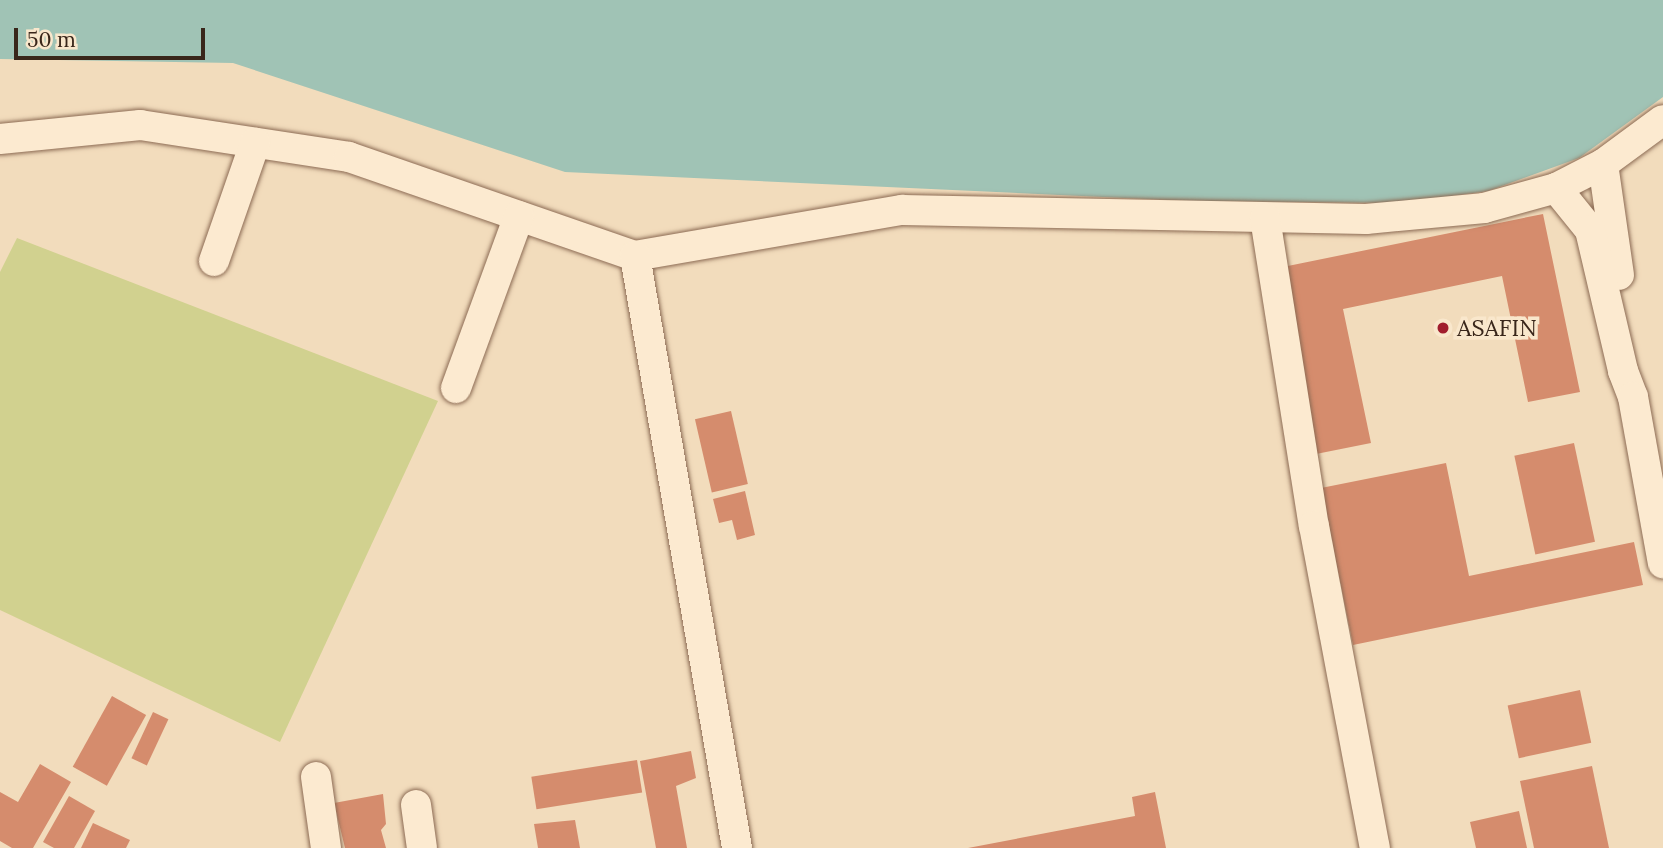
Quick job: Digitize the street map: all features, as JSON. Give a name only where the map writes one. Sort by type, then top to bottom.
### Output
[{"type":"street","points":[[0,139],[140,125],[349,157],[635,256],[902,210],[1265,218],[1429,215],[1484,208],[1556,188],[1603,164],[1663,120]]},
{"type":"street","points":[[214,261],[255,143]]},
{"type":"street","points":[[1603,164],[1635,369],[1633,397]]},
{"type":"street","points":[[1556,188],[1590,230],[1623,371],[1633,397],[1663,563]]},
{"type":"street","points":[[456,388],[519,216]]},
{"type":"street","points":[[1265,218],[1314,526],[1375,848]]},
{"type":"street","points":[[635,256],[737,848]]},
{"type":"street","points":[[316,777],[326,848]]},
{"type":"street","points":[[416,805],[422,848]]},
{"type":"green space","points":[[17,238],[438,401],[280,742],[0,610],[0,272]]},
{"type":"shaded area","points":[[0,0],[1663,0],[1663,97],[1579,158],[1488,191],[1401,203],[1190,201],[565,172],[233,63],[0,59]]},
{"type":"building","points":[[1543,214],[1580,392],[1528,402],[1502,276],[1343,309],[1371,443],[1316,454],[1278,268]]},
{"type":"building","points":[[731,411],[748,484],[712,492],[695,419]]},
{"type":"building","points":[[1574,443],[1595,542],[1535,554],[1514,456]]},
{"type":"building","points":[[1446,463],[1469,576],[1634,542],[1643,585],[1353,645],[1321,488]]},
{"type":"building","points":[[745,491],[755,535],[737,540],[732,520],[719,523],[713,499]]},
{"type":"building","points":[[1580,690],[1591,743],[1519,758],[1508,705]]},
{"type":"building","points":[[112,696],[146,715],[107,786],[73,767]]},
{"type":"building","points":[[153,712],[168,719],[147,765],[131,758]]},
{"type":"building","points":[[691,751],[696,778],[676,786],[687,848],[656,848],[640,761]]},
{"type":"building","points":[[637,760],[642,793],[536,809],[531,777]]},
{"type":"building","points":[[40,764],[71,782],[33,848],[12,848],[0,841],[0,792],[18,802]]},
{"type":"building","points":[[1592,766],[1609,848],[1534,848],[1520,781]]},
{"type":"building","points":[[1155,792],[1166,848],[968,848],[1135,816],[1132,797]]},
{"type":"building","points":[[383,794],[386,824],[381,830],[386,848],[345,848],[334,803]]},
{"type":"building","points":[[69,796],[95,811],[74,848],[54,848],[43,842]]},
{"type":"building","points":[[1519,811],[1527,848],[1476,848],[1470,822]]},
{"type":"building","points":[[575,820],[580,848],[538,848],[534,824]]},
{"type":"building","points":[[93,823],[130,840],[126,848],[81,848]]},
{"type":"place","name":"ASAFIN","points":[[1443,328]]}]
